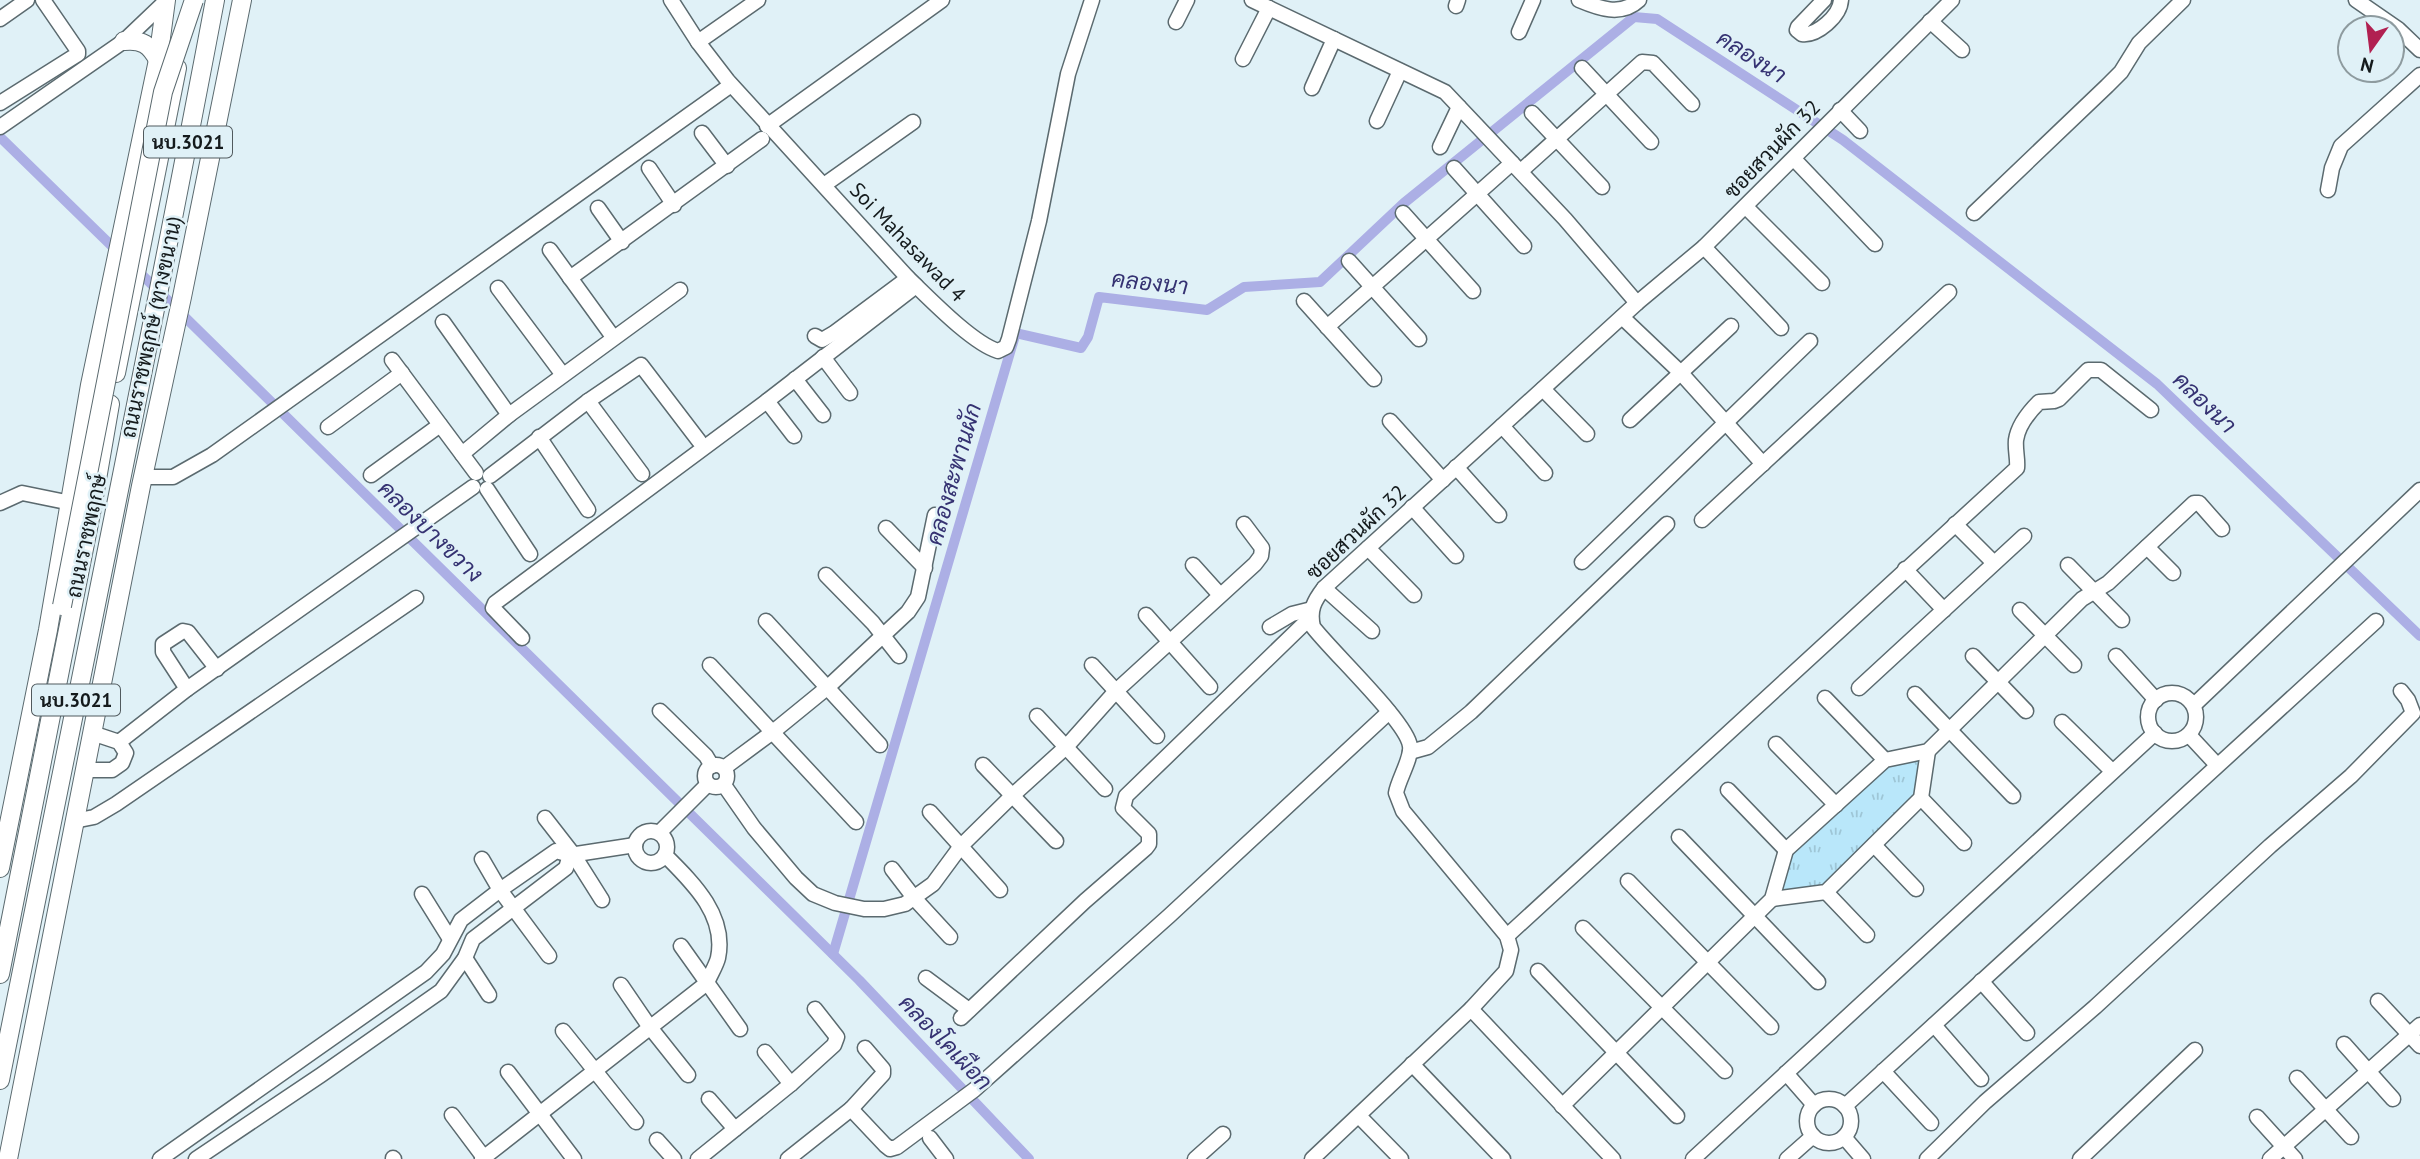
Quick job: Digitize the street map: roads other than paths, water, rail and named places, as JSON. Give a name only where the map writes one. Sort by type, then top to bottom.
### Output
[{"type":"main road","name":"นบ.3021","points":[[0,868],[48,630],[90,385],[158,60],[166,0]]},
{"type":"main road","points":[[150,98],[191,0]]},
{"type":"main road","points":[[48,676],[163,92],[191,0]]},
{"type":"main road","name":"ถนนราชพฤกษ์","points":[[0,974],[191,0]]},
{"type":"main road","name":"ถนนราชพฤกษ์","points":[[0,1080],[121,505],[215,0]]},
{"type":"main road","points":[[120,589],[118,553],[121,505],[230,0]]},
{"type":"main road","name":"ถนนราชพฤกษ์ (ทางขนาน)","points":[[8,1159],[120,589],[242,0]]},
{"type":"main road","points":[[124,41],[133,40],[146,44],[152,48],[158,60]]},
{"type":"main road","points":[[48,630],[49,728]]},
{"type":"street","points":[[0,19],[27,0]]},
{"type":"street","points":[[0,103],[78,54],[43,0]]},
{"type":"street","points":[[0,127],[124,41],[166,0]]},
{"type":"street","name":"Soi Mahasawad 4","points":[[671,0],[698,42],[765,132],[824,185],[939,308],[998,351],[1006,347],[1039,221],[1068,74],[1092,0]]},
{"type":"street","points":[[698,42],[758,0]]},
{"type":"street","points":[[570,278],[727,166],[765,132],[942,0]]},
{"type":"street","points":[[1177,22],[1187,0]]},
{"type":"street","points":[[1252,0],[1445,92],[1637,303]]},
{"type":"street","points":[[1519,32],[1532,0]]},
{"type":"street","points":[[1578,0],[1600,9],[1612,10],[1623,9],[1639,0]]},
{"type":"street","points":[[1824,0],[1798,27],[1798,32],[1805,35],[1815,33],[1840,9],[1841,0]]},
{"type":"street","name":"ซอยสวนผัก 32","points":[[926,978],[965,1014],[1085,901],[1146,848],[1149,834],[1123,808],[1126,796],[1311,613],[1314,600],[1324,588],[1746,207],[1952,0]]},
{"type":"street","points":[[1974,213],[2098,96],[2120,72],[2139,43],[2183,0]]},
{"type":"street","points":[[2356,0],[2398,29],[2420,50]]},
{"type":"street","points":[[1243,59],[1269,8]]},
{"type":"street","points":[[1930,21],[1962,50]]},
{"type":"street","points":[[1312,88],[1334,39]]},
{"type":"street","points":[[1327,327],[1477,194],[1556,138],[1642,62],[1653,63],[1692,104]]},
{"type":"street","points":[[1583,68],[1651,142]]},
{"type":"street","points":[[1377,121],[1400,71]]},
{"type":"street","points":[[2328,190],[2340,146],[2420,75]]},
{"type":"street","points":[[143,477],[173,477],[212,455],[731,85]]},
{"type":"street","points":[[1440,147],[1459,107]]},
{"type":"street","points":[[1840,110],[1860,131]]},
{"type":"street","points":[[1532,113],[1602,187]]},
{"type":"street","points":[[824,185],[913,122]]},
{"type":"street","points":[[702,133],[727,166]]},
{"type":"street","points":[[1794,159],[1875,244]]},
{"type":"street","points":[[649,168],[674,205]]},
{"type":"street","points":[[1454,168],[1524,246]]},
{"type":"street","points":[[1746,207],[1822,284]]},
{"type":"street","points":[[598,208],[622,242]]},
{"type":"street","points":[[1403,213],[1473,291]]},
{"type":"street","points":[[1703,247],[1781,328]]},
{"type":"street","points":[[550,250],[613,337]]},
{"type":"street","points":[[1349,261],[1419,339]]},
{"type":"street","points":[[815,336],[822,340],[912,282]]},
{"type":"street","points":[[522,638],[494,608],[495,603],[767,401],[912,282]]},
{"type":"street","points":[[498,288],[563,376]]},
{"type":"street","points":[[462,454],[509,415],[680,290]]},
{"type":"street","points":[[1702,520],[1949,292]]},
{"type":"street","points":[[1304,301],[1374,379]]},
{"type":"street","points":[[1622,317],[1680,372],[1763,464]]},
{"type":"street","points":[[443,322],[509,415]]},
{"type":"street","points":[[1630,420],[1731,326]]},
{"type":"street","points":[[1582,562],[1810,341]]},
{"type":"street","points":[[823,357],[850,393]]},
{"type":"street","points":[[392,360],[462,454],[530,554]]},
{"type":"street","points":[[119,742],[187,689],[412,531],[638,366],[645,366],[698,441]]},
{"type":"street","points":[[1507,936],[2017,468],[2016,442],[2019,429],[2039,402],[2059,399],[2088,370],[2101,370],[2151,410]]},
{"type":"street","points":[[328,427],[402,373]]},
{"type":"street","points":[[795,379],[823,415]]},
{"type":"street","points":[[1543,389],[1587,434]]},
{"type":"street","points":[[588,401],[642,474]]},
{"type":"street","points":[[767,401],[794,436]]},
{"type":"street","points":[[1390,421],[1443,480]]},
{"type":"street","points":[[371,475],[440,425]]},
{"type":"street","points":[[1502,426],[1545,473]]},
{"type":"street","points":[[539,437],[588,510]]},
{"type":"street","points":[[1456,467],[1499,515]]},
{"type":"street","points":[[2194,705],[2420,490]]},
{"type":"street","points":[[0,503],[22,494],[71,503]]},
{"type":"street","points":[[1562,1106],[1772,899],[1786,850],[1885,760],[1928,751],[2082,600],[2108,583],[2196,502],[2222,529]]},
{"type":"street","points":[[1412,508],[1456,556]]},
{"type":"street","points":[[724,785],[716,788],[708,784],[704,776],[708,768],[718,767],[774,732],[828,687],[908,612],[918,597],[935,514]]},
{"type":"street","points":[[724,785],[754,828],[813,894],[835,903],[864,909],[884,909],[915,899],[933,884],[961,846],[1066,747],[1116,691],[1255,564],[1261,556],[1262,548],[1244,524]]},
{"type":"street","points":[[1410,752],[1428,747],[1471,712],[1667,524]]},
{"type":"street","points":[[1955,524],[1994,564]]},
{"type":"street","points":[[886,528],[925,568]]},
{"type":"street","points":[[1859,688],[2024,537]]},
{"type":"street","points":[[2147,547],[2173,573]]},
{"type":"street","points":[[1368,548],[1414,595]]},
{"type":"street","points":[[1193,565],[1220,595]]},
{"type":"street","points":[[2068,565],[2122,620]]},
{"type":"street","points":[[1905,569],[1944,610]]},
{"type":"street","points":[[826,575],[873,623],[899,656]]},
{"type":"street","points":[[1324,588],[1372,631]]},
{"type":"street","points":[[74,821],[94,817],[116,804],[416,598]]},
{"type":"street","points":[[2021,610],[2074,666]]},
{"type":"street","points":[[1270,627],[1292,614],[1311,613],[1313,627],[1319,635],[1403,729],[1410,745],[1396,793],[1403,811],[1507,936],[1511,950],[1506,971],[1471,1009],[1315,1158]]},
{"type":"street","points":[[1146,615],[1210,687]]},
{"type":"street","points":[[766,621],[880,745]]},
{"type":"street","points":[[1845,1106],[2376,621]]},
{"type":"street","points":[[187,689],[163,652],[163,644],[183,631],[188,632],[217,669]]},
{"type":"street","points":[[1973,656],[2026,711]]},
{"type":"street","points":[[2116,656],[2156,700]]},
{"type":"street","points":[[710,665],[856,822]]},
{"type":"street","points":[[1092,665],[1157,736]]},
{"type":"street","points":[[1927,1159],[1985,1102],[2095,1007],[2351,775],[2413,713],[2401,691]]},
{"type":"street","points":[[1915,694],[2014,796]]},
{"type":"street","points":[[2173,694],[2182,696],[2194,705],[2196,718],[2189,735],[2172,741],[2162,739],[2155,733],[2150,726],[2149,716],[2156,700],[2173,694]]},
{"type":"street","points":[[1825,698],[1885,760]]},
{"type":"street","points":[[660,711],[727,776],[724,785]]},
{"type":"street","points":[[851,1109],[890,1149],[897,1147],[974,1090],[1159,925],[1388,712]]},
{"type":"street","points":[[1037,716],[1105,789]]},
{"type":"street","points":[[2062,722],[2112,771]]},
{"type":"street","points":[[84,770],[112,771],[122,763],[126,753],[119,742],[92,733]]},
{"type":"street","points":[[1693,1159],[2155,733]]},
{"type":"street","points":[[2189,735],[2217,765]]},
{"type":"street","points":[[1776,744],[1836,806]]},
{"type":"street","points":[[1772,899],[1826,892],[1921,798],[1928,751]]},
{"type":"street","points":[[983,765],[1056,841]]},
{"type":"street","points":[[160,1159],[426,972],[443,954],[461,920],[556,851],[572,855],[635,845],[643,833],[659,833],[708,784]]},
{"type":"street","points":[[1728,790],[1786,850]]},
{"type":"street","points":[[1921,798],[1964,843]]},
{"type":"street","points":[[930,812],[1000,890]]},
{"type":"street","points":[[545,818],[602,900]]},
{"type":"street","points":[[635,845],[638,856],[646,862],[657,862],[665,855],[667,845],[659,833]]},
{"type":"street","points":[[1679,837],[1818,982]]},
{"type":"street","points":[[1874,845],[1916,889]]},
{"type":"street","points":[[196,1159],[441,991],[465,958],[473,939],[566,868],[572,855]]},
{"type":"street","points":[[452,1115],[484,1159],[649,1026],[707,983],[718,957],[718,929],[706,900],[665,855]]},
{"type":"street","points":[[482,859],[512,908],[549,956]]},
{"type":"street","points":[[892,869],[950,937]]},
{"type":"street","points":[[1628,881],[1771,1027]]},
{"type":"street","points":[[1826,892],[1867,935]]},
{"type":"street","points":[[422,894],[450,939]]},
{"type":"street","points":[[1583,928],[1725,1071]]},
{"type":"street","points":[[681,946],[740,1029]]},
{"type":"street","points":[[465,958],[489,995]]},
{"type":"street","points":[[1538,971],[1677,1115]]},
{"type":"street","points":[[1981,981],[2026,1033]]},
{"type":"street","points":[[621,985],[688,1075]]},
{"type":"street","points":[[2378,1001],[2415,1030],[2420,1046]]},
{"type":"street","points":[[698,1159],[834,1045],[837,1037],[834,1031],[815,1009]]},
{"type":"street","points":[[1471,1009],[1613,1159]]},
{"type":"street","points":[[1934,1025],[1981,1079]]},
{"type":"street","points":[[2270,1159],[2415,1030]]},
{"type":"street","points":[[563,1031],[636,1122]]},
{"type":"street","points":[[2344,1044],[2393,1099]]},
{"type":"street","points":[[788,1159],[851,1109],[883,1074],[883,1069],[865,1048]]},
{"type":"street","points":[[2080,1159],[2195,1050]]},
{"type":"street","points":[[765,1052],[790,1084]]},
{"type":"street","points":[[307,1057],[321,1075]]},
{"type":"street","points":[[1412,1064],[1503,1159]]},
{"type":"street","points":[[1884,1071],[1931,1123]]},
{"type":"street","points":[[508,1072],[574,1159]]},
{"type":"street","points":[[1786,1073],[1814,1105]]},
{"type":"street","points":[[2297,1078],[2351,1137]]},
{"type":"street","points":[[709,1099],[736,1129]]},
{"type":"street","points":[[1830,1099],[1845,1106],[1851,1122],[1844,1137],[1828,1143],[1813,1136],[1807,1120],[1814,1105],[1821,1100],[1830,1099]]},
{"type":"street","points":[[1359,1116],[1402,1159]]},
{"type":"street","points":[[2257,1117],[2295,1159]]},
{"type":"street","points":[[1196,1159],[1223,1134]]},
{"type":"street","points":[[1787,1159],[1813,1136]]},
{"type":"street","points":[[1844,1137],[1863,1159]]},
{"type":"street","points":[[930,1138],[946,1159]]},
{"type":"street","points":[[657,1140],[674,1159]]},
{"type":"waterway","name":"คลองนา","points":[[1015,333],[1081,348],[1088,337],[1099,297],[1207,310],[1244,287],[1320,282],[1404,203],[1634,17],[1657,19],[1843,140],[2157,384],[2420,636]]},
{"type":"waterway","name":"คลองบางขวาง","points":[[0,137],[119,253]]},
{"type":"waterway","name":"คลองบางขวาง","points":[[136,269],[859,980],[1029,1159]]},
{"type":"waterway","name":"คลองสะพานผัก","points":[[833,954],[1014,339]]},
{"type":"water label","name":"คลองโคเผือก","points":[[946,1042]]}]
